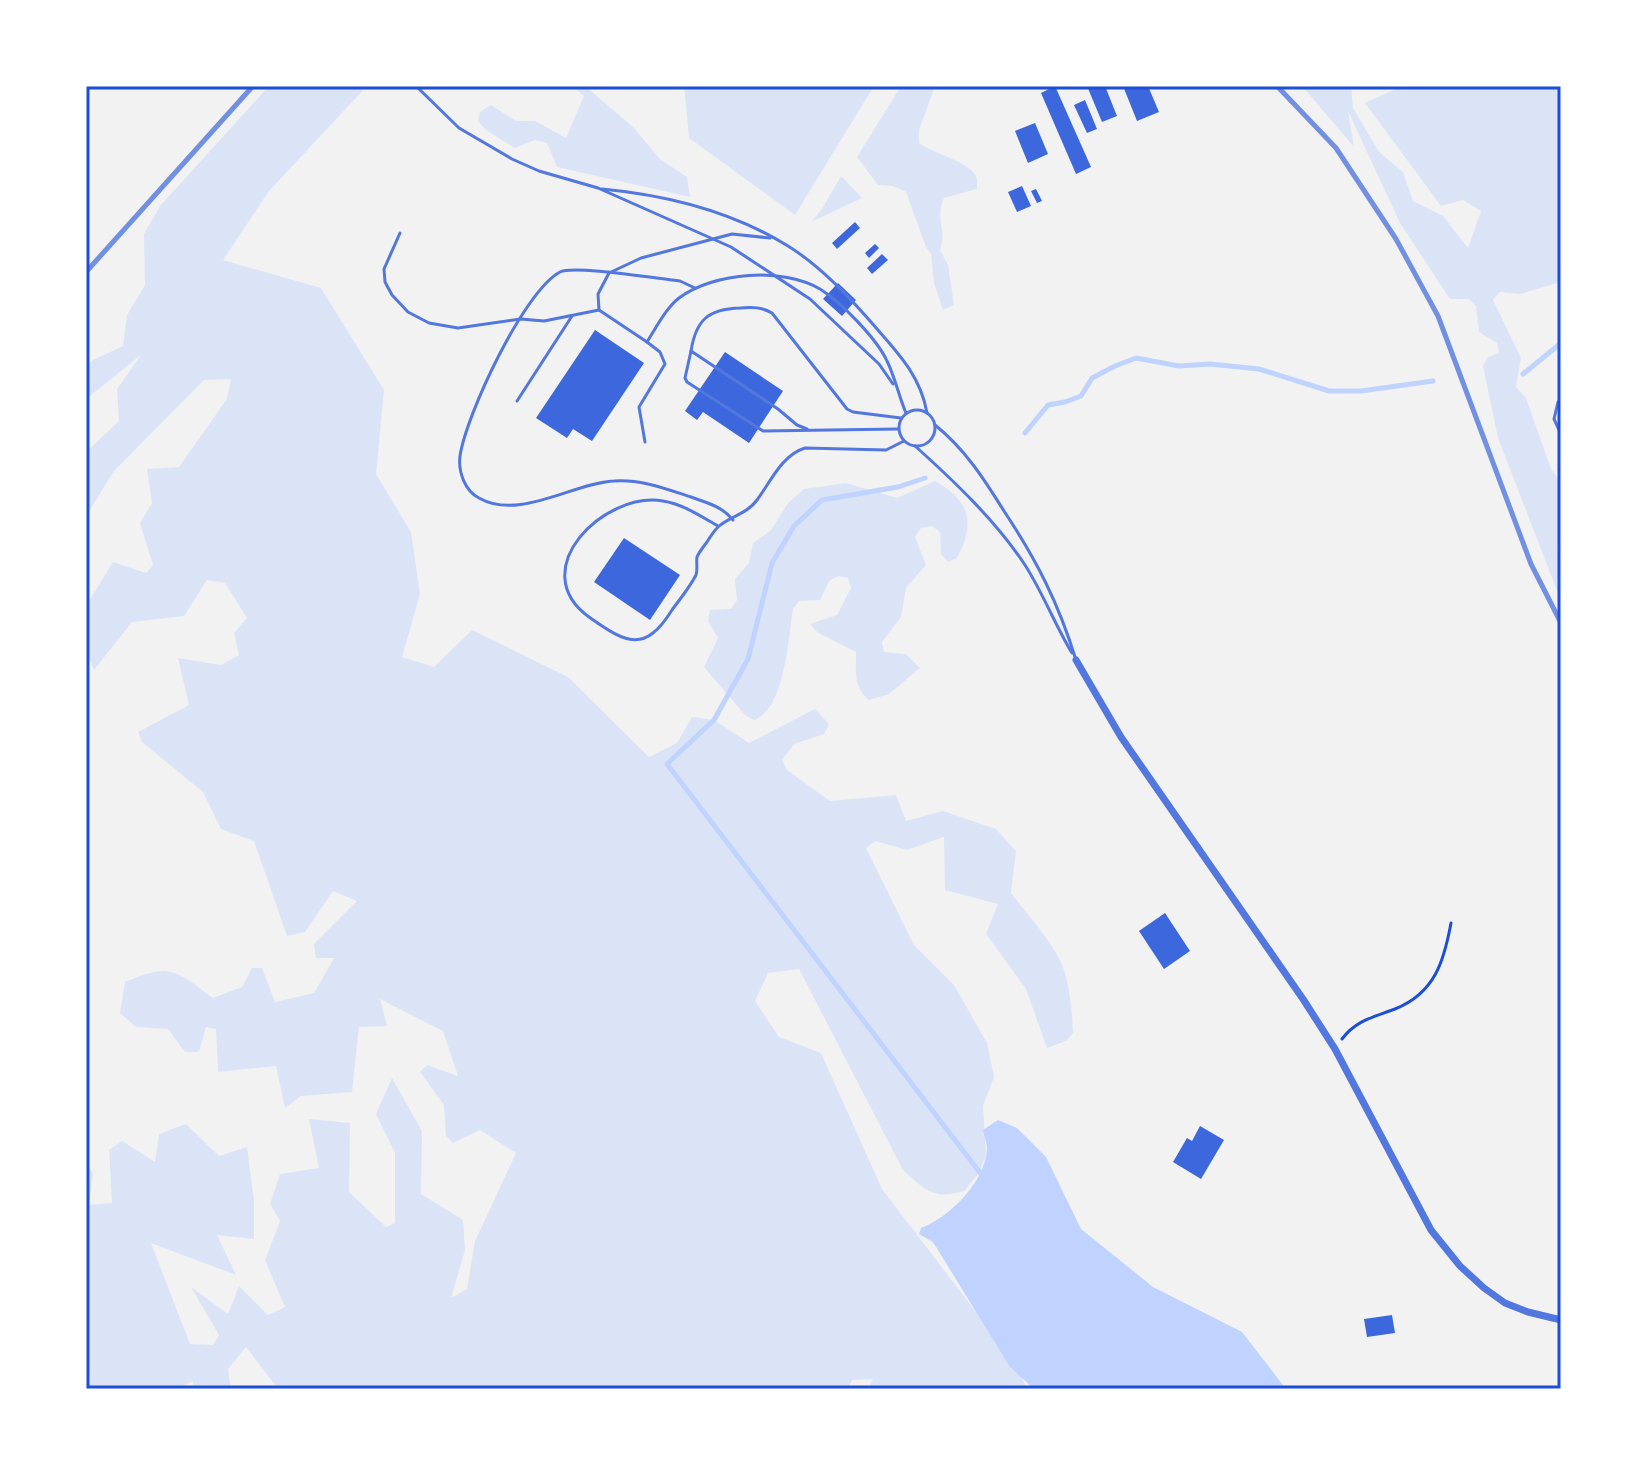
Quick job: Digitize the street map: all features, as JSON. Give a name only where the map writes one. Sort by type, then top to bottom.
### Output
[{"type":"street","points":[[1076,660],[1121,737],[1335,1049],[1431,1230],[1460,1266],[1505,1303],[1561,1320]]},
{"type":"lane","points":[[416,86],[459,128],[484,143],[539,171],[598,188],[731,247],[810,299],[879,364],[895,387]]},
{"type":"lane","points":[[598,188],[636,192],[706,209],[737,221],[790,247],[862,311],[917,378],[927,413],[935,425],[960,447],[1037,560],[1062,615],[1076,660]]},
{"type":"lane","points":[[400,233],[384,269],[385,282],[408,312],[429,323],[445,327],[521,319],[544,321],[599,310],[660,352],[665,364],[639,407],[645,442]]},
{"type":"lane","points":[[599,310],[598,294],[609,273],[641,258],[712,237],[747,234],[770,238]]},
{"type":"lane","points":[[695,288],[680,281],[563,270],[544,283],[498,355],[468,431],[460,458],[461,475],[467,488],[478,498],[494,504],[537,501],[613,481],[631,481],[659,486],[725,509],[733,520]]},
{"type":"lane","points":[[647,342],[676,299],[695,288],[740,274],[797,279],[821,290],[874,341],[888,362],[906,413]]},
{"type":"lane","points":[[898,429],[763,431],[685,378],[695,331],[710,314],[722,309],[765,309],[772,313],[847,409],[901,418]]},
{"type":"lane","points":[[517,401],[572,316]]},
{"type":"lane","points":[[691,351],[807,429]]},
{"type":"lane","points":[[1561,401],[1558,402],[1554,419],[1561,434]]},
{"type":"lane","points":[[927,413],[916,409],[901,418],[898,429],[904,441],[915,446],[964,494],[1012,548],[1026,567],[1076,660]]},
{"type":"lane","points":[[915,446],[930,441],[935,425]]},
{"type":"lane","points":[[718,526],[662,500],[613,507],[585,530],[569,556],[564,567],[568,594],[577,607],[591,618],[625,637],[644,640],[662,627],[697,573],[697,556],[718,526],[754,505],[794,451],[805,448],[886,450],[904,441]]},
{"type":"path","points":[[1335,1049],[1352,1026],[1408,1003],[1426,988],[1444,959],[1451,923]]},
{"type":"shaded area","points":[[269,86],[367,86],[269,191],[223,260],[321,288],[384,390],[376,474],[411,532],[420,594],[402,657],[434,667],[472,630],[568,677],[649,757],[677,743],[692,717],[714,720],[749,743],[815,709],[829,724],[824,734],[794,744],[782,760],[787,770],[830,801],[896,795],[906,821],[943,811],[996,829],[1016,851],[1011,893],[1052,946],[1062,965],[1069,990],[1073,1033],[1066,1041],[1047,1048],[1026,989],[986,934],[998,904],[945,890],[944,837],[907,850],[875,841],[866,848],[914,945],[954,985],[987,1043],[994,1077],[983,1106],[986,1155],[979,1173],[964,1191],[937,1194],[917,1183],[903,1170],[799,969],[768,973],[755,1001],[779,1037],[821,1053],[882,1189],[1015,1363],[1027,1389],[868,1389],[873,1379],[852,1380],[848,1389],[278,1389],[246,1347],[228,1369],[231,1389],[193,1389],[193,1381],[177,1389],[86,1389],[86,1162],[93,1173],[89,1205],[112,1203],[109,1150],[122,1141],[155,1162],[159,1134],[186,1124],[219,1156],[247,1147],[254,1201],[254,1239],[217,1235],[236,1275],[151,1243],[190,1344],[213,1345],[219,1335],[191,1287],[228,1314],[239,1286],[268,1315],[285,1307],[265,1260],[280,1221],[270,1204],[280,1174],[319,1168],[309,1119],[350,1123],[349,1192],[386,1227],[395,1223],[395,1153],[376,1114],[392,1078],[422,1131],[421,1194],[463,1220],[465,1250],[451,1298],[467,1289],[475,1241],[516,1153],[480,1130],[453,1143],[446,1136],[444,1105],[420,1072],[427,1065],[458,1076],[443,1031],[380,999],[387,1026],[359,1027],[352,1092],[301,1096],[285,1108],[276,1066],[218,1072],[216,1029],[206,1027],[199,1052],[185,1052],[168,1029],[136,1027],[120,1013],[125,982],[153,972],[181,975],[213,998],[242,987],[252,968],[262,968],[275,1002],[314,993],[334,958],[316,958],[314,944],[357,901],[333,891],[305,932],[287,936],[254,841],[221,829],[203,792],[142,742],[138,732],[189,705],[178,658],[221,665],[239,655],[234,633],[247,618],[225,583],[207,580],[184,616],[132,622],[94,670],[86,650],[86,606],[113,562],[146,573],[153,565],[140,523],[152,503],[147,469],[179,467],[227,399],[231,379],[204,380],[114,471],[86,516],[86,452],[119,421],[117,389],[141,355],[86,399],[86,367],[93,360],[123,346],[127,315],[145,285],[144,234],[160,206]]},
{"type":"shaded area","points":[[572,86],[585,86],[633,127],[660,159],[687,177],[690,197],[557,167],[547,143],[535,140],[515,148],[486,130],[478,121],[480,112],[491,105],[516,121],[535,121],[566,138],[584,96]]},
{"type":"shaded area","points":[[684,86],[874,86],[795,215],[689,138]]},
{"type":"shaded area","points":[[901,86],[935,86],[919,130],[919,143],[966,166],[977,179],[977,189],[944,198],[941,206],[943,236],[940,250],[948,265],[954,305],[943,310],[934,283],[931,254],[906,192],[893,186],[878,185],[857,157]]},
{"type":"shaded area","points":[[1302,86],[1351,86],[1353,108],[1379,152],[1403,172],[1413,201],[1443,216],[1468,248],[1481,211],[1463,200],[1441,206],[1365,103],[1402,86],[1561,86],[1561,282],[1521,294],[1500,292],[1493,300],[1521,358],[1516,387],[1526,398],[1551,469],[1561,482],[1561,542],[1557,545],[1561,554],[1561,601],[1498,438],[1483,366],[1488,357],[1499,353],[1497,343],[1479,332],[1476,306],[1469,299],[1450,299],[1400,223],[1348,111],[1354,147]]},
{"type":"shaded area","points":[[841,176],[862,198],[811,222],[822,209]]},
{"type":"shaded area","points":[[935,481],[956,496],[966,514],[968,523],[963,545],[957,558],[948,562],[941,554],[940,532],[932,526],[921,528],[915,537],[926,565],[906,588],[901,617],[882,642],[884,652],[906,654],[920,668],[889,694],[869,700],[864,695],[856,678],[856,652],[817,632],[810,624],[837,615],[851,588],[848,578],[838,576],[829,581],[820,600],[799,601],[793,609],[779,688],[764,713],[754,720],[745,715],[704,667],[718,638],[708,621],[710,610],[731,609],[737,600],[735,579],[749,563],[753,543],[771,530],[788,503],[804,489],[846,483],[897,498]]},
{"type":"water","points":[[998,1120],[1017,1128],[1046,1157],[1081,1229],[1153,1287],[1242,1332],[1286,1389],[1034,1389],[1010,1367],[933,1242],[919,1234],[921,1228],[943,1216],[973,1186],[985,1161],[987,1149],[983,1130]]},
{"type":"building","points":[[1055,86],[1091,167],[1076,174],[1041,93]]},
{"type":"building","points":[[1087,86],[1105,86],[1117,116],[1102,122]]},
{"type":"building","points":[[1123,86],[1148,86],[1159,112],[1137,121]]},
{"type":"building","points":[[1085,100],[1097,129],[1087,133],[1074,105]]},
{"type":"building","points":[[1035,123],[1048,154],[1028,163],[1015,131]]},
{"type":"building","points":[[1022,186],[1031,206],[1017,212],[1008,192]]},
{"type":"building","points":[[1036,189],[1042,201],[1037,203],[1031,191]]},
{"type":"building","points":[[855,222],[860,228],[837,249],[832,243]]},
{"type":"building","points":[[875,244],[879,248],[869,258],[865,253]]},
{"type":"building","points":[[882,254],[888,260],[872,274],[867,268]]},
{"type":"building","points":[[838,283],[856,300],[842,316],[823,299]]},
{"type":"building","points":[[595,330],[644,363],[592,441],[573,429],[567,438],[536,418]]},
{"type":"building","points":[[725,352],[783,391],[749,443],[703,412],[697,420],[685,411]]},
{"type":"building","points":[[624,538],[680,575],[650,620],[594,582]]},
{"type":"building","points":[[1165,913],[1190,951],[1164,969],[1139,931]]},
{"type":"building","points":[[1200,1126],[1224,1140],[1201,1179],[1173,1162],[1187,1138],[1192,1141]]},
{"type":"building","points":[[1392,1315],[1395,1333],[1367,1337],[1364,1319]]},
{"type":"waterway","points":[[1523,374],[1561,343]]},
{"type":"waterway","points":[[1025,433],[1048,405],[1081,396],[1092,378],[1136,358],[1179,366],[1210,364],[1259,369],[1329,391],[1361,391],[1433,381]]},
{"type":"waterway","points":[[925,478],[898,487],[822,500],[794,526],[772,563],[748,659],[714,720],[667,764],[984,1178]]},
{"type":"railway","points":[[86,272],[253,86]]},
{"type":"railway","points":[[1277,86],[1336,148],[1396,239],[1438,316],[1531,564],[1561,623]]}]
